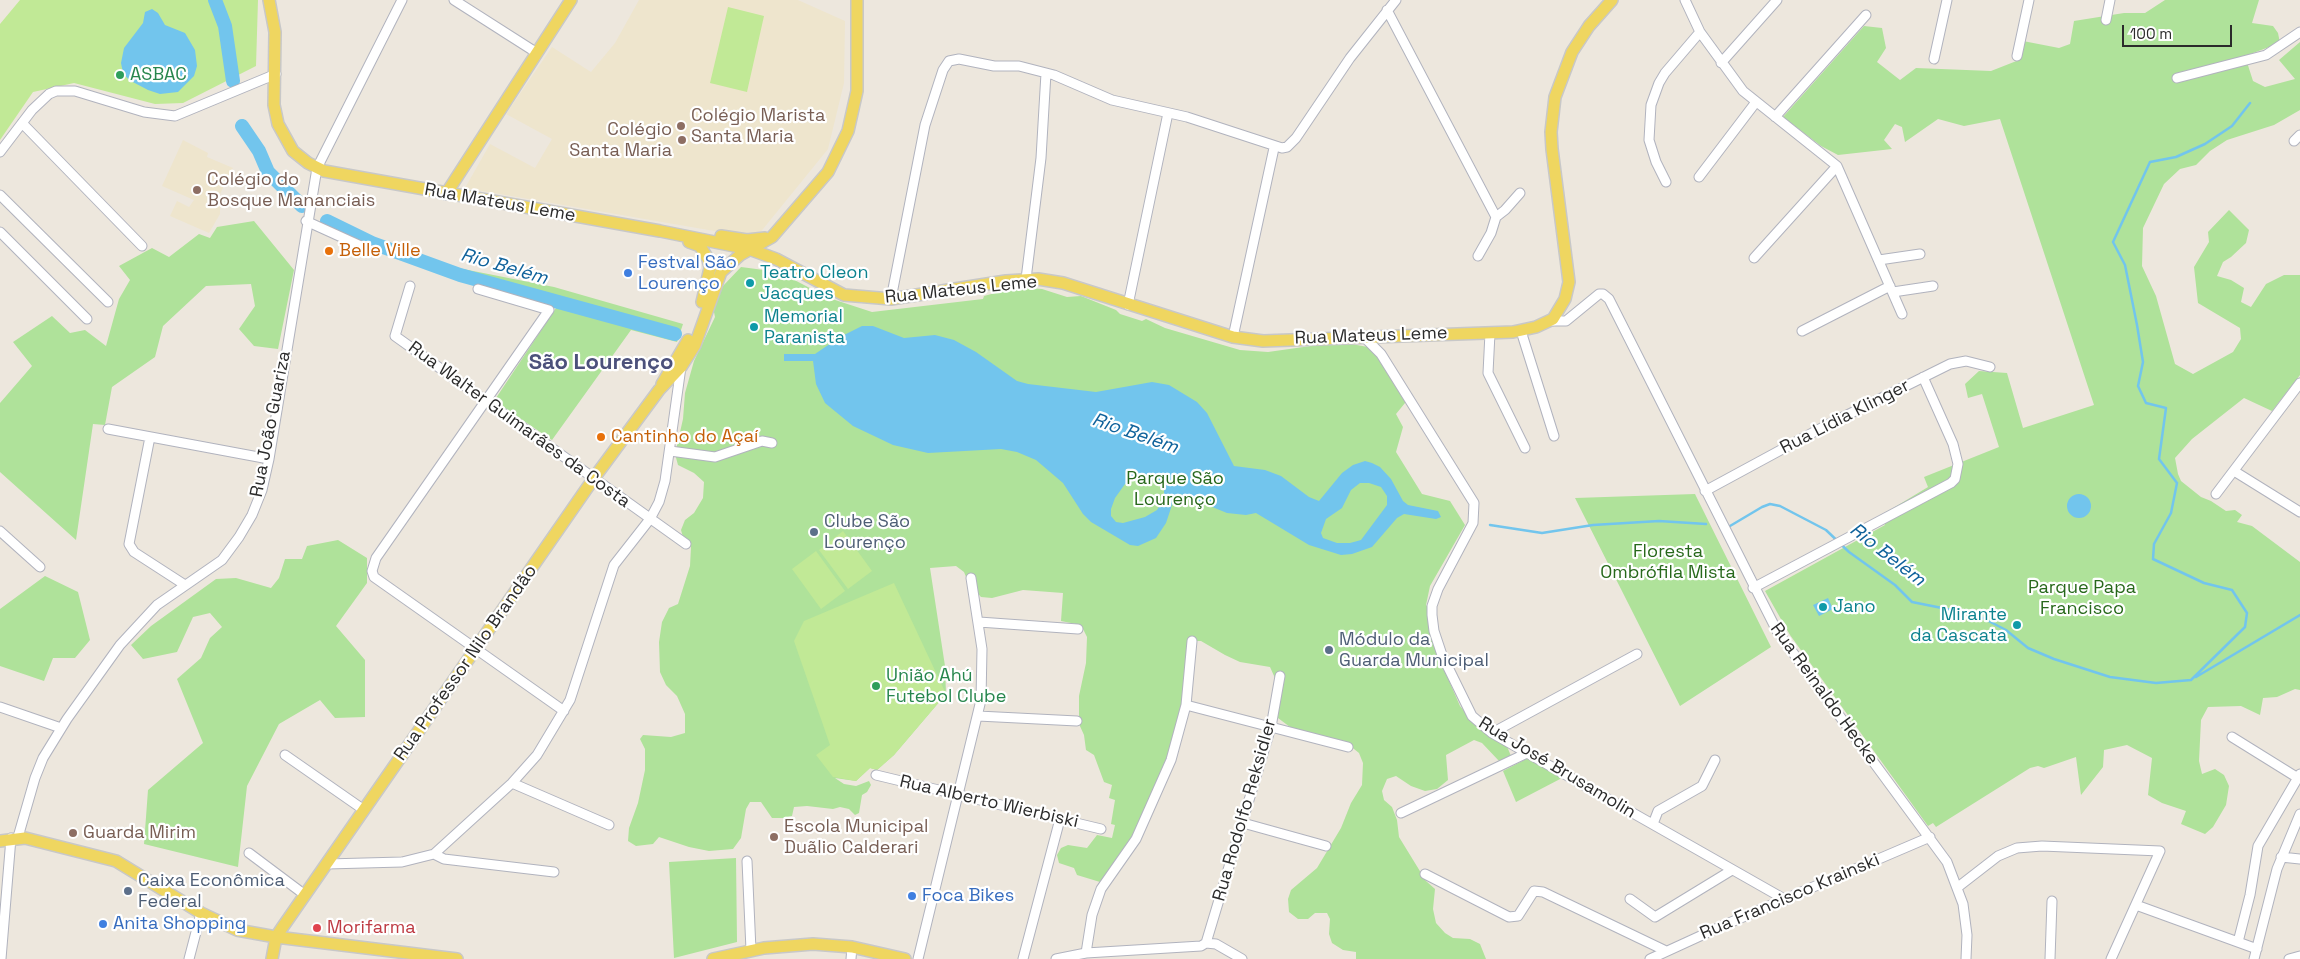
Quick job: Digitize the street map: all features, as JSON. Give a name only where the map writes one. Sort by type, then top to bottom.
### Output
[{"type":"main road","name":"Rua Mateus Leme","points":[[269,0],[274,32],[276,74],[274,105],[278,124],[293,151],[317,168],[334,174],[660,231],[749,249],[776,260],[833,291],[856,297],[891,299],[1026,278],[1063,283],[1233,337],[1263,341],[1520,331],[1549,321]]},
{"type":"main road","points":[[446,194],[571,0]]},
{"type":"main road","name":"Rua Professor Nilo Brandão","points":[[276,937],[594,478],[659,390],[682,367],[695,344],[721,272],[749,249],[772,236],[828,172],[848,131],[857,91],[856,0]]},
{"type":"main road","points":[[1549,321],[1562,307],[1569,282],[1552,149],[1555,97],[1572,52],[1589,26],[1612,0]]},
{"type":"main road","points":[[660,231],[684,231],[747,240],[772,236]]},
{"type":"main road","name":"Rua Professor Nilo Brandão","points":[[659,390],[667,372],[690,337],[710,268],[707,254],[700,246],[660,231]]},
{"type":"main road","name":"Rua Mateus Leme","points":[[772,236],[771,246],[777,253],[856,297]]},
{"type":"main road","points":[[10,839],[100,855],[116,861],[201,913],[238,930],[276,937],[457,959]]},
{"type":"main road","points":[[272,959],[276,937]]},
{"type":"main road","points":[[713,959],[726,958],[751,950],[802,944],[852,953],[905,959]]},
{"type":"street","name":"Rua João Guariza","points":[[1,959],[10,839],[34,778],[61,728],[131,631],[157,605],[222,560],[239,537],[257,502],[269,459],[306,221],[317,168],[402,0]]},
{"type":"street","points":[[454,0],[537,53]]},
{"type":"street","points":[[891,299],[925,126],[943,70],[949,61],[959,59],[994,66],[1019,66],[1046,73],[1112,100],[1206,123],[1274,148],[1282,148],[1292,143],[1350,58],[1396,0]]},
{"type":"street","points":[[1685,0],[1700,32],[1743,91],[1837,166],[1902,314]]},
{"type":"street","points":[[1721,63],[1777,0]]},
{"type":"street","points":[[1934,59],[1947,0]]},
{"type":"street","points":[[2017,56],[2029,0]]},
{"type":"street","points":[[2106,20],[2110,0]]},
{"type":"street","points":[[1387,10],[1496,217]]},
{"type":"street","points":[[1775,117],[1866,15]]},
{"type":"street","points":[[1666,182],[1656,162],[1649,140],[1651,105],[1659,83],[1700,32]]},
{"type":"street","points":[[2177,78],[2266,55],[2300,32]]},
{"type":"street","points":[[1026,278],[1041,158],[1046,73]]},
{"type":"street","points":[[0,152],[22,122],[41,101],[56,91],[75,91],[144,112],[176,116],[276,74]]},
{"type":"street","points":[[1699,177],[1756,102]]},
{"type":"street","points":[[1128,305],[1168,113]]},
{"type":"street","points":[[22,122],[142,246]]},
{"type":"street","points":[[1233,337],[1274,148]]},
{"type":"street","points":[[1754,258],[1837,166]]},
{"type":"street","points":[[1478,256],[1491,233],[1496,217],[1520,193]]},
{"type":"street","points":[[0,195],[108,302]]},
{"type":"street","points":[[306,221],[372,251]]},
{"type":"street","points":[[0,232],[87,319]]},
{"type":"street","points":[[1878,260],[1920,254]]},
{"type":"street","name":"Rua Walter Guimarães da Costa","points":[[410,286],[395,336],[686,544]]},
{"type":"street","points":[[1802,330],[1891,289],[1933,286]]},
{"type":"street","points":[[478,289],[549,310],[376,558],[372,572],[374,577],[564,712]]},
{"type":"street","name":"Rua Reinaldo Hecke","points":[[1549,321],[1566,320],[1595,296],[1603,294],[1609,299],[1753,588],[1777,631],[1797,662],[1947,862],[1958,887],[1966,919],[1966,959]]},
{"type":"street","points":[[1520,331],[1554,436]]},
{"type":"street","points":[[1490,332],[1488,373],[1525,448]]},
{"type":"street","name":"Rua José Brusamolin","points":[[1363,336],[1381,354],[1474,503],[1473,523],[1434,597],[1432,615],[1436,640],[1464,704],[1477,722],[1492,733],[1786,900]]},
{"type":"street","name":"Rua Lídia Klinger","points":[[1705,492],[1825,426],[1957,362],[1990,367]]},
{"type":"street","points":[[327,864],[402,862],[434,854],[512,784],[538,755],[564,712],[577,681],[614,565],[650,519],[662,491],[670,451],[682,367]]},
{"type":"street","points":[[1753,588],[1950,483],[1958,470],[1953,444],[1923,377]]},
{"type":"street","points":[[2216,494],[2300,383]]},
{"type":"street","points":[[108,429],[269,459]]},
{"type":"street","points":[[150,437],[129,544],[134,552],[186,585]]},
{"type":"street","points":[[670,451],[715,457],[762,442],[772,443]]},
{"type":"street","points":[[2234,471],[2300,512]]},
{"type":"street","points":[[0,531],[40,567]]},
{"type":"street","points":[[918,959],[978,716],[982,679],[979,622],[971,578]]},
{"type":"street","points":[[979,622],[1078,629]]},
{"type":"street","points":[[1086,953],[1096,902],[1107,878],[1136,839],[1158,793],[1178,740],[1186,705],[1192,641]]},
{"type":"street","points":[[1492,733],[1637,654]]},
{"type":"street","name":"Rua Rodolfo Reksidler","points":[[1206,943],[1271,727],[1280,676]]},
{"type":"street","points":[[1186,705],[1348,747]]},
{"type":"street","points":[[0,706],[61,728]]},
{"type":"street","points":[[978,716],[1077,721]]},
{"type":"street","points":[[2232,737],[2299,776],[2258,846],[2248,902],[2238,942]]},
{"type":"street","points":[[1401,813],[1527,753]]},
{"type":"street","points":[[285,755],[364,810]]},
{"type":"street","points":[[1652,824],[1658,811],[1702,786],[1715,760]]},
{"type":"street","name":"Rua Alberto Wierbiski","points":[[876,775],[1101,829]]},
{"type":"street","points":[[512,784],[609,825]]},
{"type":"street","points":[[2254,959],[2281,857],[2300,814]]},
{"type":"street","points":[[1023,959],[1060,819]]},
{"type":"street","points":[[1243,823],[1326,846]]},
{"type":"street","name":"Rua Francisco Krainski","points":[[1650,959],[1930,837]]},
{"type":"street","points":[[1958,887],[1998,856],[2017,848],[2042,846],[2160,851],[2111,959]]},
{"type":"street","points":[[249,854],[305,895]]},
{"type":"street","points":[[434,854],[444,859],[554,872]]},
{"type":"street","points":[[2281,857],[2300,859]]},
{"type":"street","points":[[747,861],[751,950]]},
{"type":"street","points":[[1630,899],[1655,917],[1732,870]]},
{"type":"street","points":[[1425,874],[1513,918],[1518,916],[1534,891],[1543,892],[1666,951]]},
{"type":"street","points":[[2050,959],[2052,901]]},
{"type":"street","points":[[2136,905],[2257,948]]},
{"type":"street","points":[[189,959],[201,913]]},
{"type":"street","points":[[1056,959],[1086,953],[1201,946],[1206,943],[1216,944],[1242,959]]},
{"type":"street","points":[[2289,959],[2300,956]]},
{"type":"shaded area","name":"Colégio Marista Santa Maria","points":[[639,0],[798,0],[845,21],[844,83],[828,149],[759,234],[749,237],[465,188],[490,144],[535,168],[552,139],[506,114],[552,47],[591,72],[615,43]]},
{"type":"shaded area","name":"Colégio do Bosque Mananciais","points":[[183,140],[208,153],[207,157],[233,168],[220,194],[220,214],[209,233],[170,216],[177,201],[189,207],[194,200],[162,186]]},
{"type":"green space","name":"ASBAC","points":[[20,0],[258,0],[256,66],[183,103],[155,104],[74,83],[33,92],[0,140],[0,24]]},
{"type":"green space","name":"Parque Papa Francisco","points":[[2165,0],[2259,0],[2252,23],[2273,26],[2278,33],[2280,43],[2245,56],[2253,81],[2265,87],[2295,79],[2279,60],[2300,42],[2300,110],[2274,125],[2227,140],[2210,151],[2196,165],[2180,169],[2164,184],[2143,228],[2142,266],[2156,296],[2175,364],[2193,374],[2233,352],[2241,339],[2240,328],[2198,303],[2194,267],[2209,242],[2208,232],[2229,210],[2249,230],[2246,243],[2223,262],[2217,276],[2231,280],[2244,288],[2241,302],[2251,307],[2266,284],[2284,275],[2300,275],[2300,375],[2272,411],[2244,398],[2192,439],[2175,458],[2181,481],[2201,497],[2226,511],[2235,510],[2242,515],[2237,522],[2252,526],[2300,562],[2300,690],[2295,689],[2277,697],[2263,698],[2260,715],[2241,706],[2208,707],[2201,720],[2199,761],[2202,774],[2215,769],[2224,775],[2229,786],[2226,805],[2213,827],[2205,834],[2181,824],[2186,811],[2162,803],[2148,795],[2152,758],[2127,745],[2104,750],[2103,767],[2081,795],[2076,757],[2044,768],[2038,766],[2030,768],[1936,827],[1933,823],[1928,826],[1790,635],[1765,591],[1885,525],[1880,516],[1928,487],[1924,477],[1999,447],[1982,394],[1968,398],[1965,384],[1979,371],[2007,373],[2023,428],[2094,405],[2000,119],[1964,126],[1938,119],[1905,142],[1902,127],[1895,124],[1884,140],[1892,149],[1838,155],[1821,146],[1783,117],[1864,26],[1882,28],[1886,48],[1877,62],[1900,80],[1916,68],[1991,71],[2019,60],[2023,41],[2059,48],[2070,44],[2074,21],[2124,13],[2145,13]]},
{"type":"green space","points":[[728,7],[764,16],[747,92],[710,83]]},
{"type":"green space","points":[[254,221],[294,270],[278,349],[254,346],[239,329],[255,306],[251,284],[206,286],[163,326],[155,357],[112,387],[105,425],[93,424],[76,540],[0,472],[0,403],[32,366],[13,342],[52,316],[70,333],[85,330],[106,346],[119,299],[130,280],[119,266],[152,248],[169,257],[199,234],[210,238],[217,227]]},
{"type":"green space","name":"Parque São Lourenço","points":[[741,267],[779,272],[829,298],[872,312],[983,299],[984,296],[1017,287],[1042,289],[1067,297],[1081,296],[1116,310],[1120,314],[1142,321],[1146,319],[1165,328],[1240,350],[1268,352],[1339,342],[1380,349],[1388,356],[1405,388],[1405,403],[1396,414],[1403,427],[1396,452],[1422,494],[1450,501],[1465,525],[1430,586],[1426,605],[1429,609],[1428,621],[1431,639],[1460,706],[1480,730],[1506,744],[1511,756],[1499,761],[1482,743],[1474,740],[1446,755],[1448,780],[1437,789],[1425,791],[1411,786],[1396,776],[1387,779],[1382,791],[1384,800],[1392,807],[1397,820],[1399,837],[1426,881],[1435,889],[1433,909],[1436,923],[1445,933],[1453,938],[1470,939],[1480,944],[1486,959],[1356,959],[1356,952],[1343,950],[1332,943],[1329,934],[1330,919],[1327,913],[1315,913],[1308,919],[1298,919],[1289,912],[1288,899],[1291,890],[1317,868],[1341,828],[1351,803],[1362,785],[1363,763],[1359,753],[1349,745],[1290,727],[1278,718],[1279,687],[1270,667],[1240,662],[1201,641],[1195,641],[1170,761],[1138,831],[1134,833],[1100,882],[1077,875],[1074,868],[1059,863],[1057,855],[1061,848],[1068,845],[1087,848],[1097,835],[1112,838],[1115,825],[1111,824],[1115,800],[1109,798],[1112,785],[1104,782],[1094,755],[1086,750],[1084,735],[1079,724],[1079,696],[1086,663],[1087,637],[1083,629],[1076,624],[1061,621],[1063,593],[1023,590],[992,598],[981,597],[969,584],[964,572],[956,566],[930,568],[945,666],[946,694],[894,755],[877,770],[870,768],[856,781],[835,778],[844,784],[856,786],[869,781],[871,785],[867,792],[862,795],[859,813],[855,815],[849,809],[840,807],[833,809],[807,806],[794,807],[792,816],[772,818],[761,802],[750,802],[746,809],[741,838],[733,849],[709,851],[689,847],[659,837],[653,844],[636,846],[628,841],[629,828],[638,803],[645,770],[645,749],[640,739],[643,735],[671,737],[685,733],[685,714],[677,696],[666,685],[660,672],[659,642],[662,622],[669,608],[678,604],[690,566],[691,547],[683,537],[681,530],[685,520],[694,513],[703,498],[704,482],[694,473],[678,465],[675,454],[683,419],[685,393],[694,361],[715,317],[713,307],[722,287]]},
{"type":"green space","points":[[458,268],[554,287],[683,324],[677,342],[631,330],[552,440],[494,401],[556,308],[456,280]]},
{"type":"green space","name":"Floresta Ombrófila Mista","points":[[1695,494],[1771,647],[1680,706],[1575,498]]},
{"type":"green space","points":[[843,531],[872,571],[848,589],[819,550]]},
{"type":"green space","points":[[338,540],[367,558],[367,583],[336,626],[365,660],[365,717],[335,718],[320,700],[279,724],[247,786],[238,867],[144,844],[148,790],[203,743],[177,679],[201,658],[210,638],[222,627],[210,613],[193,617],[177,652],[143,659],[131,645],[151,626],[216,579],[236,578],[271,588],[279,578],[285,559],[302,559],[307,546]]},
{"type":"green space","points":[[816,551],[845,591],[821,609],[792,569]]},
{"type":"green space","points":[[45,576],[78,592],[90,640],[75,658],[53,658],[44,681],[0,666],[0,609]]},
{"type":"green space","name":"União Ahú Futebol Clube","points":[[894,583],[946,694],[894,755],[877,770],[870,768],[856,781],[833,777],[816,755],[830,745],[794,641],[804,621]]},
{"type":"green space","points":[[1528,758],[1562,778],[1516,802],[1503,771]]},
{"type":"green space","points":[[736,858],[737,942],[674,958],[669,862]]},
{"type":"water","points":[[152,9],[158,13],[165,25],[185,33],[195,50],[197,66],[194,76],[178,92],[160,94],[148,90],[129,80],[123,73],[121,63],[124,48],[143,23],[145,12]]},
{"type":"water","points":[[862,326],[873,326],[904,338],[935,335],[954,340],[976,352],[1017,381],[1028,384],[1096,392],[1152,382],[1169,385],[1197,402],[1207,413],[1234,466],[1265,470],[1281,476],[1309,497],[1319,501],[1342,473],[1353,465],[1365,461],[1380,467],[1391,479],[1403,501],[1408,505],[1438,511],[1441,517],[1436,519],[1404,514],[1397,518],[1372,547],[1352,554],[1341,555],[1309,545],[1256,513],[1246,515],[1227,513],[1180,494],[1174,499],[1166,523],[1156,538],[1138,546],[1130,545],[1091,522],[1083,514],[1063,483],[1036,460],[1017,452],[1001,449],[928,453],[893,445],[853,426],[825,403],[816,384],[813,361],[784,361],[784,354],[815,354],[840,337]],"holes":[[[1149,474],[1160,481],[1164,488],[1164,499],[1157,510],[1145,517],[1123,523],[1116,522],[1111,516],[1111,509],[1115,498],[1125,484],[1136,476]],[[1360,483],[1369,483],[1381,487],[1387,496],[1387,505],[1361,540],[1350,543],[1337,543],[1323,538],[1321,533],[1326,519],[1342,508],[1351,490]]]},
{"type":"water","points":[[2079,494],[2088,497],[2091,506],[2088,515],[2079,518],[2070,515],[2067,506],[2070,497]]},
{"type":"water","points":[[1828,598],[1833,609],[1819,616],[1813,605]]},
{"type":"waterway","name":"Rio Belém","points":[[215,0],[225,26],[233,81]]},
{"type":"waterway","points":[[2191,680],[2245,627],[2247,613],[2232,590],[2204,583],[2153,559],[2154,544],[2171,513],[2177,483],[2159,459],[2166,408],[2146,403],[2138,386],[2143,362],[2137,325],[2125,265],[2113,242],[2150,162],[2176,157],[2205,144],[2232,126],[2250,103]]},
{"type":"waterway","name":"Rio Belém","points":[[242,126],[259,151],[268,172],[302,206]]},
{"type":"waterway","name":"Rio Belém","points":[[327,221],[372,243],[460,275],[675,334]]},
{"type":"waterway","name":"Rio Belém","points":[[1730,526],[1762,507],[1770,504],[1780,506],[1826,530],[1849,552],[1895,585],[1912,602],[1977,615],[2006,630],[2028,648],[2054,659],[2110,677],[2156,683],[2191,680]]},
{"type":"waterway","name":"Rio Belém","points":[[1490,525],[1542,533],[1593,525],[1659,521],[1706,524]]},
{"type":"waterway","name":"Rio Belém","points":[[2196,677],[2300,615]]},
{"type":"place","name":"ASBAC","points":[[120,75]]},
{"type":"place","name":"Colégio Marista Santa Maria","points":[[681,126]]},
{"type":"place","name":"Colégio Santa Maria","points":[[682,140]]},
{"type":"place","name":"Colégio do Bosque Mananciais","points":[[197,190]]},
{"type":"place","name":"Belle Ville","points":[[329,251]]},
{"type":"place","name":"Festval São Lourenço","points":[[628,273]]},
{"type":"place","name":"Teatro Cleon Jacques","points":[[750,283]]},
{"type":"place","name":"Memorial Paranista","points":[[754,327]]},
{"type":"place","name":"Cantinho do Açaí","points":[[601,437]]},
{"type":"place","name":"Clube São Lourenço","points":[[814,532]]},
{"type":"place","name":"Jano","points":[[1823,607]]},
{"type":"place","name":"Mirante da Cascata","points":[[2017,625]]},
{"type":"place","name":"Módulo da Guarda Municipal","points":[[1329,650]]},
{"type":"place","name":"União Ahú Futebol Clube","points":[[876,686]]},
{"type":"place","name":"Guarda Mirim","points":[[73,833]]},
{"type":"place","name":"Escola Municipal Duãlio Calderari","points":[[774,837]]},
{"type":"place","name":"Caixa Econômica Federal","points":[[128,891]]},
{"type":"place","name":"Foca Bikes","points":[[912,896]]},
{"type":"place","name":"Anita Shopping","points":[[103,924]]},
{"type":"place","name":"Morifarma","points":[[317,928]]},
{"type":"district","name":"São Lourenço","points":[[601,363]]}]
